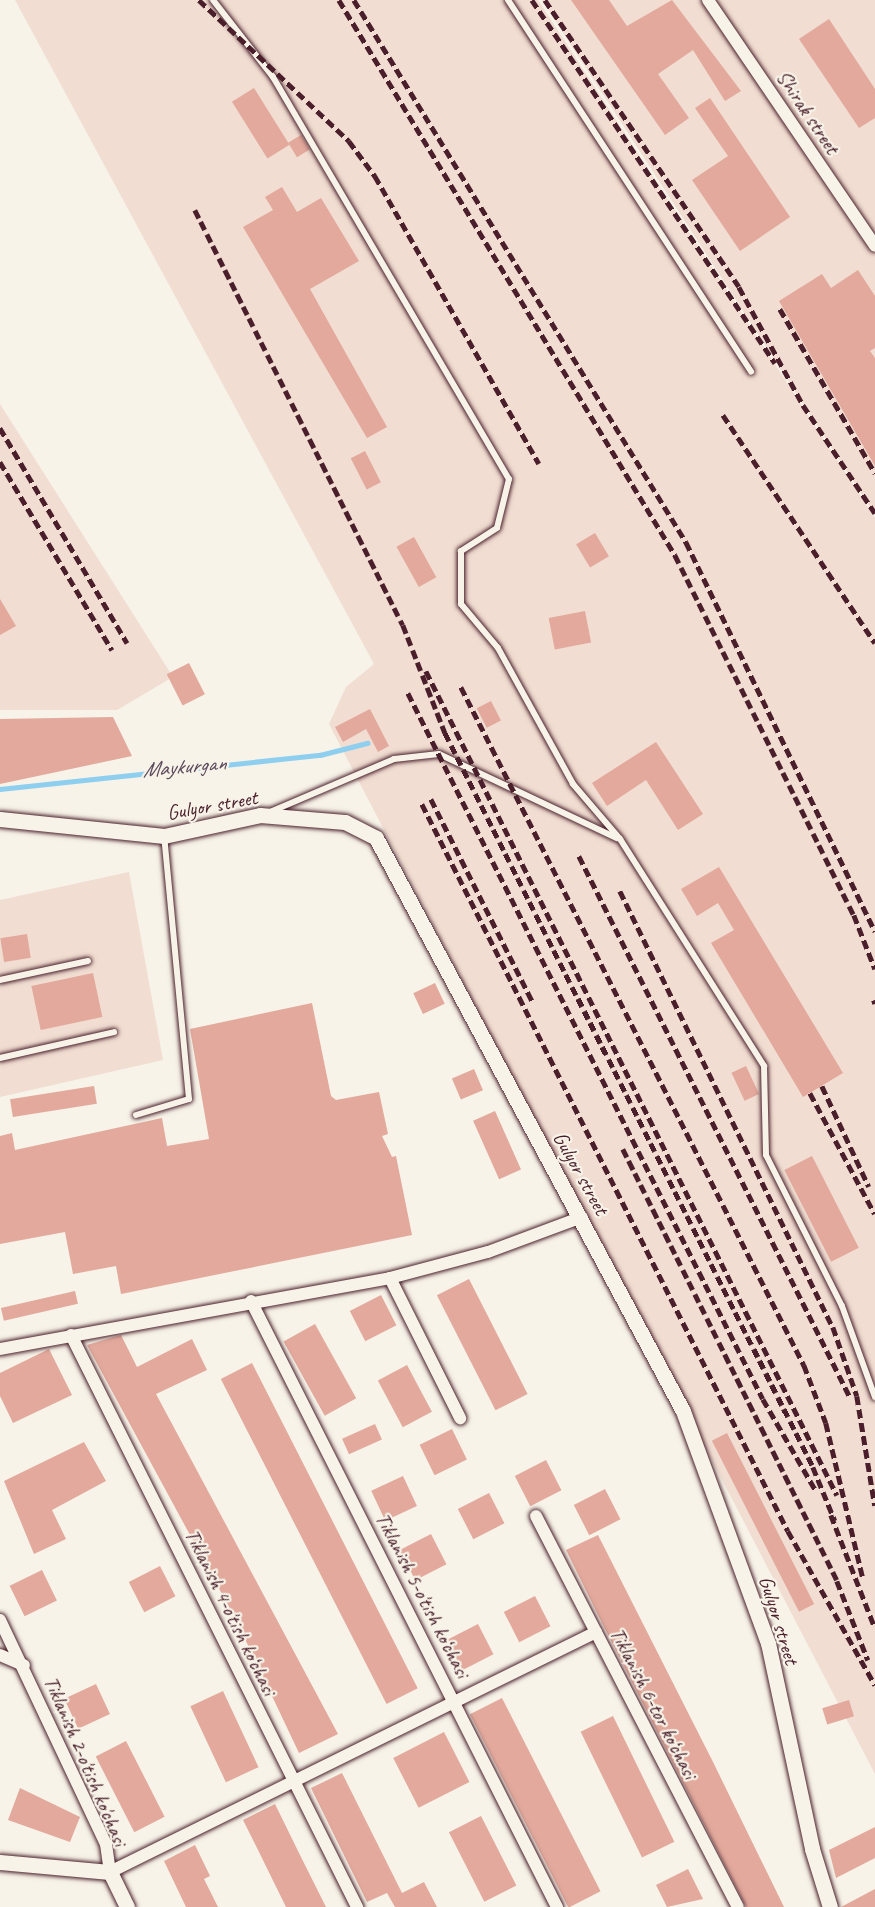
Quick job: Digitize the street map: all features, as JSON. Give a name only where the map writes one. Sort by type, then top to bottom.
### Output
[{"type":"street","name":"Shirak street","points":[[708,0],[875,246]]},
{"type":"street","name":"Gulyor street","points":[[0,819],[164,836],[260,815],[345,822],[376,838],[582,1217],[684,1411],[768,1643],[812,1849],[830,1907]]},
{"type":"street","points":[[0,1349],[251,1301],[390,1278],[488,1252],[582,1217]]},
{"type":"street","points":[[390,1278],[460,1418]]},
{"type":"street","name":"Tiklanish 5-o'tish ko‘chasi","points":[[251,1301],[456,1701],[557,1907]]},
{"type":"street","name":"Tiklanish 4-o'tish ko‘chasi","points":[[71,1335],[357,1907]]},
{"type":"street","name":"Tiklanish 6-tor ko‘chasi","points":[[536,1516],[738,1907]]},
{"type":"street","name":"Tiklanish 2-o'tish ko'chasi","points":[[0,1620],[24,1665],[106,1844],[110,1872]]},
{"type":"street","points":[[0,1862],[110,1872],[596,1632]]},
{"type":"street","name":"Tiklanish 2-o'tish ko'chasi","points":[[0,1655],[24,1665]]},
{"type":"street","points":[[110,1872],[127,1907]]},
{"type":"lane","points":[[213,0],[273,77],[509,479],[497,528],[461,551],[461,604],[498,648],[573,784],[620,839],[764,1066],[766,1155],[842,1306],[875,1397]]},
{"type":"lane","points":[[508,0],[751,372]]},
{"type":"lane","points":[[260,815],[394,759],[439,754],[620,839]]},
{"type":"lane","points":[[136,1115],[189,1099],[164,836]]},
{"type":"lane","points":[[0,980],[88,961]]},
{"type":"lane","points":[[0,1058],[114,1032]]},
{"type":"shaded area","points":[[15,0],[538,0],[875,518],[875,1774],[329,724],[346,687],[374,664]]},
{"type":"shaded area","points":[[542,0],[875,0],[875,515]]},
{"type":"shaded area","points":[[0,404],[173,677],[117,710],[0,710]]},
{"type":"shaded area","points":[[129,872],[163,1060],[0,1097],[0,900]]},
{"type":"building","points":[[571,0],[609,0],[627,26],[672,0],[741,91],[725,101],[693,50],[658,74],[689,118],[665,135]]},
{"type":"building","points":[[829,19],[875,89],[875,118],[859,128],[799,39]]},
{"type":"building","points":[[254,88],[290,145],[267,159],[232,102]]},
{"type":"building","points":[[710,98],[790,217],[740,251],[692,180],[728,156],[695,108]]},
{"type":"building","points":[[301,135],[310,150],[297,157],[288,143]]},
{"type":"building","points":[[282,187],[297,212],[321,198],[359,261],[310,289],[387,427],[367,438],[243,227],[273,210],[265,197]]},
{"type":"building","points":[[858,270],[875,296],[875,348],[870,351],[875,358],[875,466],[779,301],[822,274],[831,288]]},
{"type":"building","points":[[365,451],[381,482],[367,489],[351,458]]},
{"type":"building","points":[[595,533],[609,556],[590,567],[576,544]]},
{"type":"building","points":[[414,537],[436,577],[419,587],[397,547]]},
{"type":"building","points":[[0,599],[16,626],[0,635]]},
{"type":"building","points":[[585,611],[591,642],[555,649],[549,618]]},
{"type":"building","points":[[189,663],[205,694],[183,706],[167,674]]},
{"type":"building","points":[[491,701],[501,721],[487,728],[477,708]]},
{"type":"building","points":[[370,709],[389,746],[378,752],[366,729],[343,742],[335,727]]},
{"type":"building","points":[[113,717],[132,756],[0,784],[0,719]]},
{"type":"building","points":[[656,742],[703,814],[678,830],[646,780],[607,806],[592,783]]},
{"type":"building","points":[[719,867],[843,1073],[803,1097],[711,943],[734,930],[718,903],[697,916],[681,889]]},
{"type":"building","points":[[27,934],[31,958],[4,962],[0,938]]},
{"type":"building","points":[[93,973],[102,1017],[41,1030],[31,986]]},
{"type":"building","points":[[435,983],[445,1004],[423,1014],[413,993]]},
{"type":"building","points":[[312,1003],[331,1096],[336,1100],[379,1092],[388,1134],[382,1136],[392,1157],[396,1156],[412,1235],[121,1294],[116,1266],[73,1274],[65,1232],[0,1244],[0,1136],[12,1133],[15,1150],[162,1118],[167,1146],[209,1139],[190,1029]]},
{"type":"building","points":[[746,1066],[759,1094],[745,1101],[731,1073]]},
{"type":"building","points":[[474,1069],[483,1090],[461,1100],[452,1078]]},
{"type":"building","points":[[94,1086],[97,1104],[13,1117],[10,1099]]},
{"type":"building","points":[[495,1111],[521,1169],[499,1179],[473,1121]]},
{"type":"building","points":[[812,1156],[859,1248],[831,1262],[784,1170]]},
{"type":"building","points":[[469,1279],[528,1394],[495,1410],[437,1295]]},
{"type":"building","points":[[75,1291],[78,1304],[4,1321],[1,1308]]},
{"type":"building","points":[[381,1295],[396,1325],[365,1341],[350,1311]]},
{"type":"building","points":[[315,1324],[356,1398],[325,1416],[284,1341]]},
{"type":"building","points":[[121,1335],[137,1367],[192,1339],[207,1370],[156,1394],[338,1734],[299,1753],[235,1618],[87,1345]]},
{"type":"building","points":[[49,1349],[72,1395],[13,1423],[0,1396],[0,1373]]},
{"type":"building","points":[[252,1363],[418,1688],[387,1704],[221,1379]]},
{"type":"building","points":[[407,1365],[432,1412],[403,1427],[378,1380]]},
{"type":"building","points":[[375,1424],[382,1440],[349,1454],[342,1439]]},
{"type":"building","points":[[452,1429],[467,1460],[435,1475],[420,1445]]},
{"type":"building","points":[[727,1433],[814,1604],[799,1612],[712,1441]]},
{"type":"building","points":[[84,1442],[106,1481],[52,1510],[66,1539],[34,1554],[4,1481]]},
{"type":"building","points":[[546,1460],[561,1490],[530,1506],[515,1476]]},
{"type":"building","points":[[403,1476],[417,1506],[385,1521],[371,1491]]},
{"type":"building","points":[[605,1489],[620,1519],[589,1535],[574,1505]]},
{"type":"building","points":[[489,1493],[504,1523],[473,1539],[458,1509]]},
{"type":"building","points":[[431,1534],[446,1564],[415,1580],[400,1550]]},
{"type":"building","points":[[598,1535],[784,1907],[746,1907],[598,1615],[566,1550]]},
{"type":"building","points":[[160,1566],[175,1596],[144,1612],[129,1582]]},
{"type":"building","points":[[42,1570],[57,1601],[25,1616],[10,1586]]},
{"type":"building","points":[[535,1596],[550,1626],[519,1642],[504,1612]]},
{"type":"building","points":[[478,1624],[493,1654],[462,1670],[447,1640]]},
{"type":"building","points":[[96,1684],[110,1714],[78,1729],[64,1699]]},
{"type":"building","points":[[223,1691],[258,1767],[226,1782],[190,1706]]},
{"type":"building","points":[[502,1698],[601,1891],[568,1907],[470,1714]]},
{"type":"building","points":[[849,1700],[854,1716],[827,1724],[822,1708]]},
{"type":"building","points":[[613,1716],[674,1842],[642,1858],[581,1732]]},
{"type":"building","points":[[444,1732],[469,1782],[419,1808],[393,1758]]},
{"type":"building","points":[[126,1741],[165,1817],[134,1832],[96,1756]]},
{"type":"building","points":[[342,1773],[402,1893],[424,1882],[437,1907],[395,1907],[387,1893],[367,1902],[311,1788]]},
{"type":"building","points":[[20,1788],[80,1817],[70,1842],[8,1820]]},
{"type":"building","points":[[275,1804],[326,1907],[286,1907],[243,1820]]},
{"type":"building","points":[[481,1816],[516,1885],[484,1902],[449,1832]]},
{"type":"building","points":[[875,1827],[875,1858],[836,1878],[829,1850]]},
{"type":"building","points":[[195,1845],[210,1876],[204,1879],[218,1907],[186,1907],[164,1861]]},
{"type":"building","points":[[688,1869],[703,1899],[667,1907],[656,1885]]},
{"type":"building","points":[[875,1889],[875,1907],[841,1907]]},
{"type":"waterway","name":"Maykurgan","points":[[0,789],[320,755],[367,743]]},
{"type":"railway","points":[[199,0],[349,141],[375,176],[539,464]]},
{"type":"railway","points":[[339,0],[675,555],[854,915],[875,969]]},
{"type":"railway","points":[[354,0],[686,542],[875,932]]},
{"type":"railway","points":[[532,0],[775,363]]},
{"type":"railway","points":[[545,0],[739,287],[803,405],[875,513]]},
{"type":"railway","points":[[195,210],[403,625],[445,733],[813,1467],[835,1521]]},
{"type":"railway","points":[[780,309],[875,473]]},
{"type":"railway","points":[[723,415],[875,643]]},
{"type":"railway","points":[[0,428],[127,643]]},
{"type":"railway","points":[[0,462],[112,650]]},
{"type":"railway","points":[[426,671],[837,1495]]},
{"type":"railway","points":[[461,687],[804,1365],[826,1423],[863,1578]]},
{"type":"railway","points":[[408,693],[763,1399],[815,1489]]},
{"type":"railway","points":[[431,799],[533,1003]]},
{"type":"railway","points":[[422,804],[788,1531],[875,1685]]},
{"type":"railway","points":[[579,856],[850,1397]]},
{"type":"railway","points":[[620,891],[833,1327],[857,1396],[875,1506]]},
{"type":"railway","points":[[874,1000],[875,1004]]},
{"type":"railway","points":[[822,1086],[869,1187]]},
{"type":"railway","points":[[810,1093],[875,1214]]},
{"type":"railway","points":[[623,1149],[837,1581],[868,1660]]},
{"type":"railway","points":[[831,1515],[875,1628]]}]
